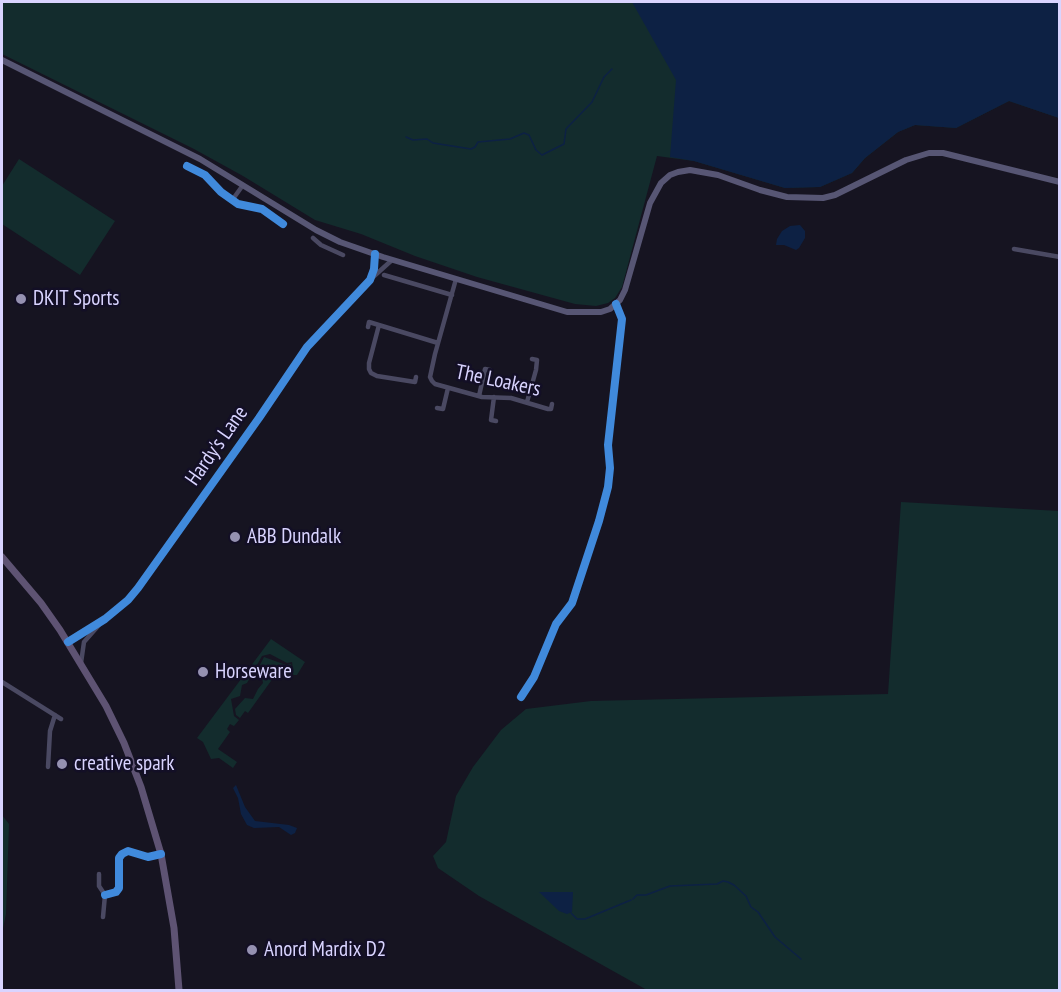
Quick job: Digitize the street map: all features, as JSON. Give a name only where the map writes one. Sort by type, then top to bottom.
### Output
[{"type":"main road","points":[[2,60],[181,149],[336,240],[393,260],[567,312],[602,312],[616,304],[625,290],[650,203],[661,183],[669,175],[690,170],[705,172],[774,194],[801,198],[824,198],[835,195],[891,166],[929,153],[951,155],[1059,182]]},
{"type":"main road","points":[[2,556],[68,642],[106,706],[124,744],[141,787],[161,854],[174,928],[179,990]]},
{"type":"street","points":[[187,166],[205,175],[221,192],[241,205],[250,205],[266,211],[283,224]]},
{"type":"street","points":[[233,199],[243,185]]},
{"type":"street","points":[[313,238],[343,255]]},
{"type":"street","points":[[330,249],[336,240]]},
{"type":"street","points":[[1014,249],[1059,257]]},
{"type":"street","points":[[370,280],[374,269],[375,254]]},
{"type":"street","name":"Hardy's Lane","points":[[68,642],[105,619],[128,600],[307,347],[370,280],[393,260]]},
{"type":"street","points":[[384,275],[452,295]]},
{"type":"street","name":"The Loakers","points":[[456,279],[430,377],[435,384],[479,396],[511,398],[551,409],[552,404]]},
{"type":"street","points":[[521,697],[534,677],[556,624],[572,603],[608,488],[610,468],[608,445],[622,319],[616,304]]},
{"type":"street","points":[[368,327],[369,322],[438,344]]},
{"type":"street","points":[[379,325],[369,363],[371,373],[376,376],[415,382],[416,377]]},
{"type":"street","points":[[527,402],[537,365],[537,360],[532,359]]},
{"type":"street","points":[[479,396],[485,369],[490,370]]},
{"type":"street","points":[[437,408],[443,409],[448,388]]},
{"type":"street","points":[[494,397],[491,420],[496,421]]},
{"type":"street","name":"Hardy's Lane","points":[[81,663],[84,642],[105,619]]},
{"type":"street","points":[[2,682],[61,719]]},
{"type":"street","points":[[48,768],[50,731],[55,715]]},
{"type":"street","points":[[105,895],[116,892],[119,888],[119,858],[125,852],[148,857],[161,854]]},
{"type":"street","points":[[99,874],[99,886],[105,895],[103,917]]},
{"type":"green space","points":[[2,2],[1059,2],[1059,118],[1009,101],[956,128],[915,125],[898,132],[865,158],[852,173],[820,187],[785,188],[694,161],[657,156],[622,287],[615,298],[608,303],[596,306],[575,304],[477,277],[415,256],[361,234],[315,220],[194,149],[2,54]]},
{"type":"green space","points":[[19,159],[115,221],[80,275],[2,224],[2,186]]},
{"type":"green space","points":[[901,502],[1059,511],[1059,990],[647,990],[479,896],[438,868],[433,856],[446,842],[456,796],[473,767],[501,730],[526,709],[591,701],[888,694]]},
{"type":"green space","points":[[271,639],[305,662],[297,675],[294,675],[291,673],[292,662],[287,663],[270,654],[262,656],[247,683],[242,685],[240,696],[231,699],[234,716],[239,720],[234,726],[230,724],[227,729],[230,732],[218,749],[237,762],[233,768],[219,758],[211,759],[203,742],[197,738]]},
{"type":"green space","points":[[264,657],[286,665],[291,664],[292,669],[290,672],[281,667],[248,713],[245,711],[240,718],[236,715],[235,709],[245,698],[253,699],[263,683],[260,665]]},
{"type":"green space","points":[[2,815],[9,824],[6,914],[2,933]]},
{"type":"water","points":[[632,2],[1059,2],[1059,118],[1009,101],[956,128],[915,125],[898,132],[865,158],[852,173],[820,187],[785,188],[694,161],[670,157],[676,80]]},
{"type":"water","points":[[800,225],[805,231],[805,238],[799,248],[796,250],[784,245],[776,245],[782,231],[790,226]]},
{"type":"water","points":[[236,785],[245,807],[255,821],[289,825],[297,828],[295,833],[291,835],[279,827],[254,828],[247,825],[233,788]]},
{"type":"water","points":[[539,892],[573,892],[572,912],[567,914],[559,911]]},
{"type":"waterway","points":[[406,137],[413,140],[427,139],[433,143],[471,149],[478,142],[510,139],[524,133],[529,135],[536,150],[542,155],[564,144],[566,129],[592,102],[604,77],[612,69]]},
{"type":"waterway","points":[[633,899],[637,895],[646,895],[670,886],[728,882],[746,896],[751,907],[758,912],[775,937],[801,959]]},
{"type":"waterway","points":[[571,913],[577,919],[585,919],[631,900]]},
{"type":"cycle path","points":[[187,166],[205,175],[221,192],[238,204],[262,209],[283,224]]},
{"type":"cycle path","points":[[68,642],[105,619],[128,600],[138,588],[307,347],[370,280],[374,269],[375,254]]},
{"type":"cycle path","points":[[521,697],[534,677],[556,624],[572,603],[608,487],[610,468],[608,445],[622,319],[616,304]]},
{"type":"cycle path","points":[[105,895],[116,892],[119,888],[119,858],[122,854],[128,851],[148,857],[161,854]]},
{"type":"place","name":"DKIT Sports","points":[[21,299]]},
{"type":"place","name":"ABB Dundalk","points":[[235,537]]},
{"type":"place","name":"Horseware","points":[[203,672]]},
{"type":"place","name":"creative spark","points":[[62,764]]},
{"type":"place","name":"Anord Mardix D2","points":[[252,950]]}]
